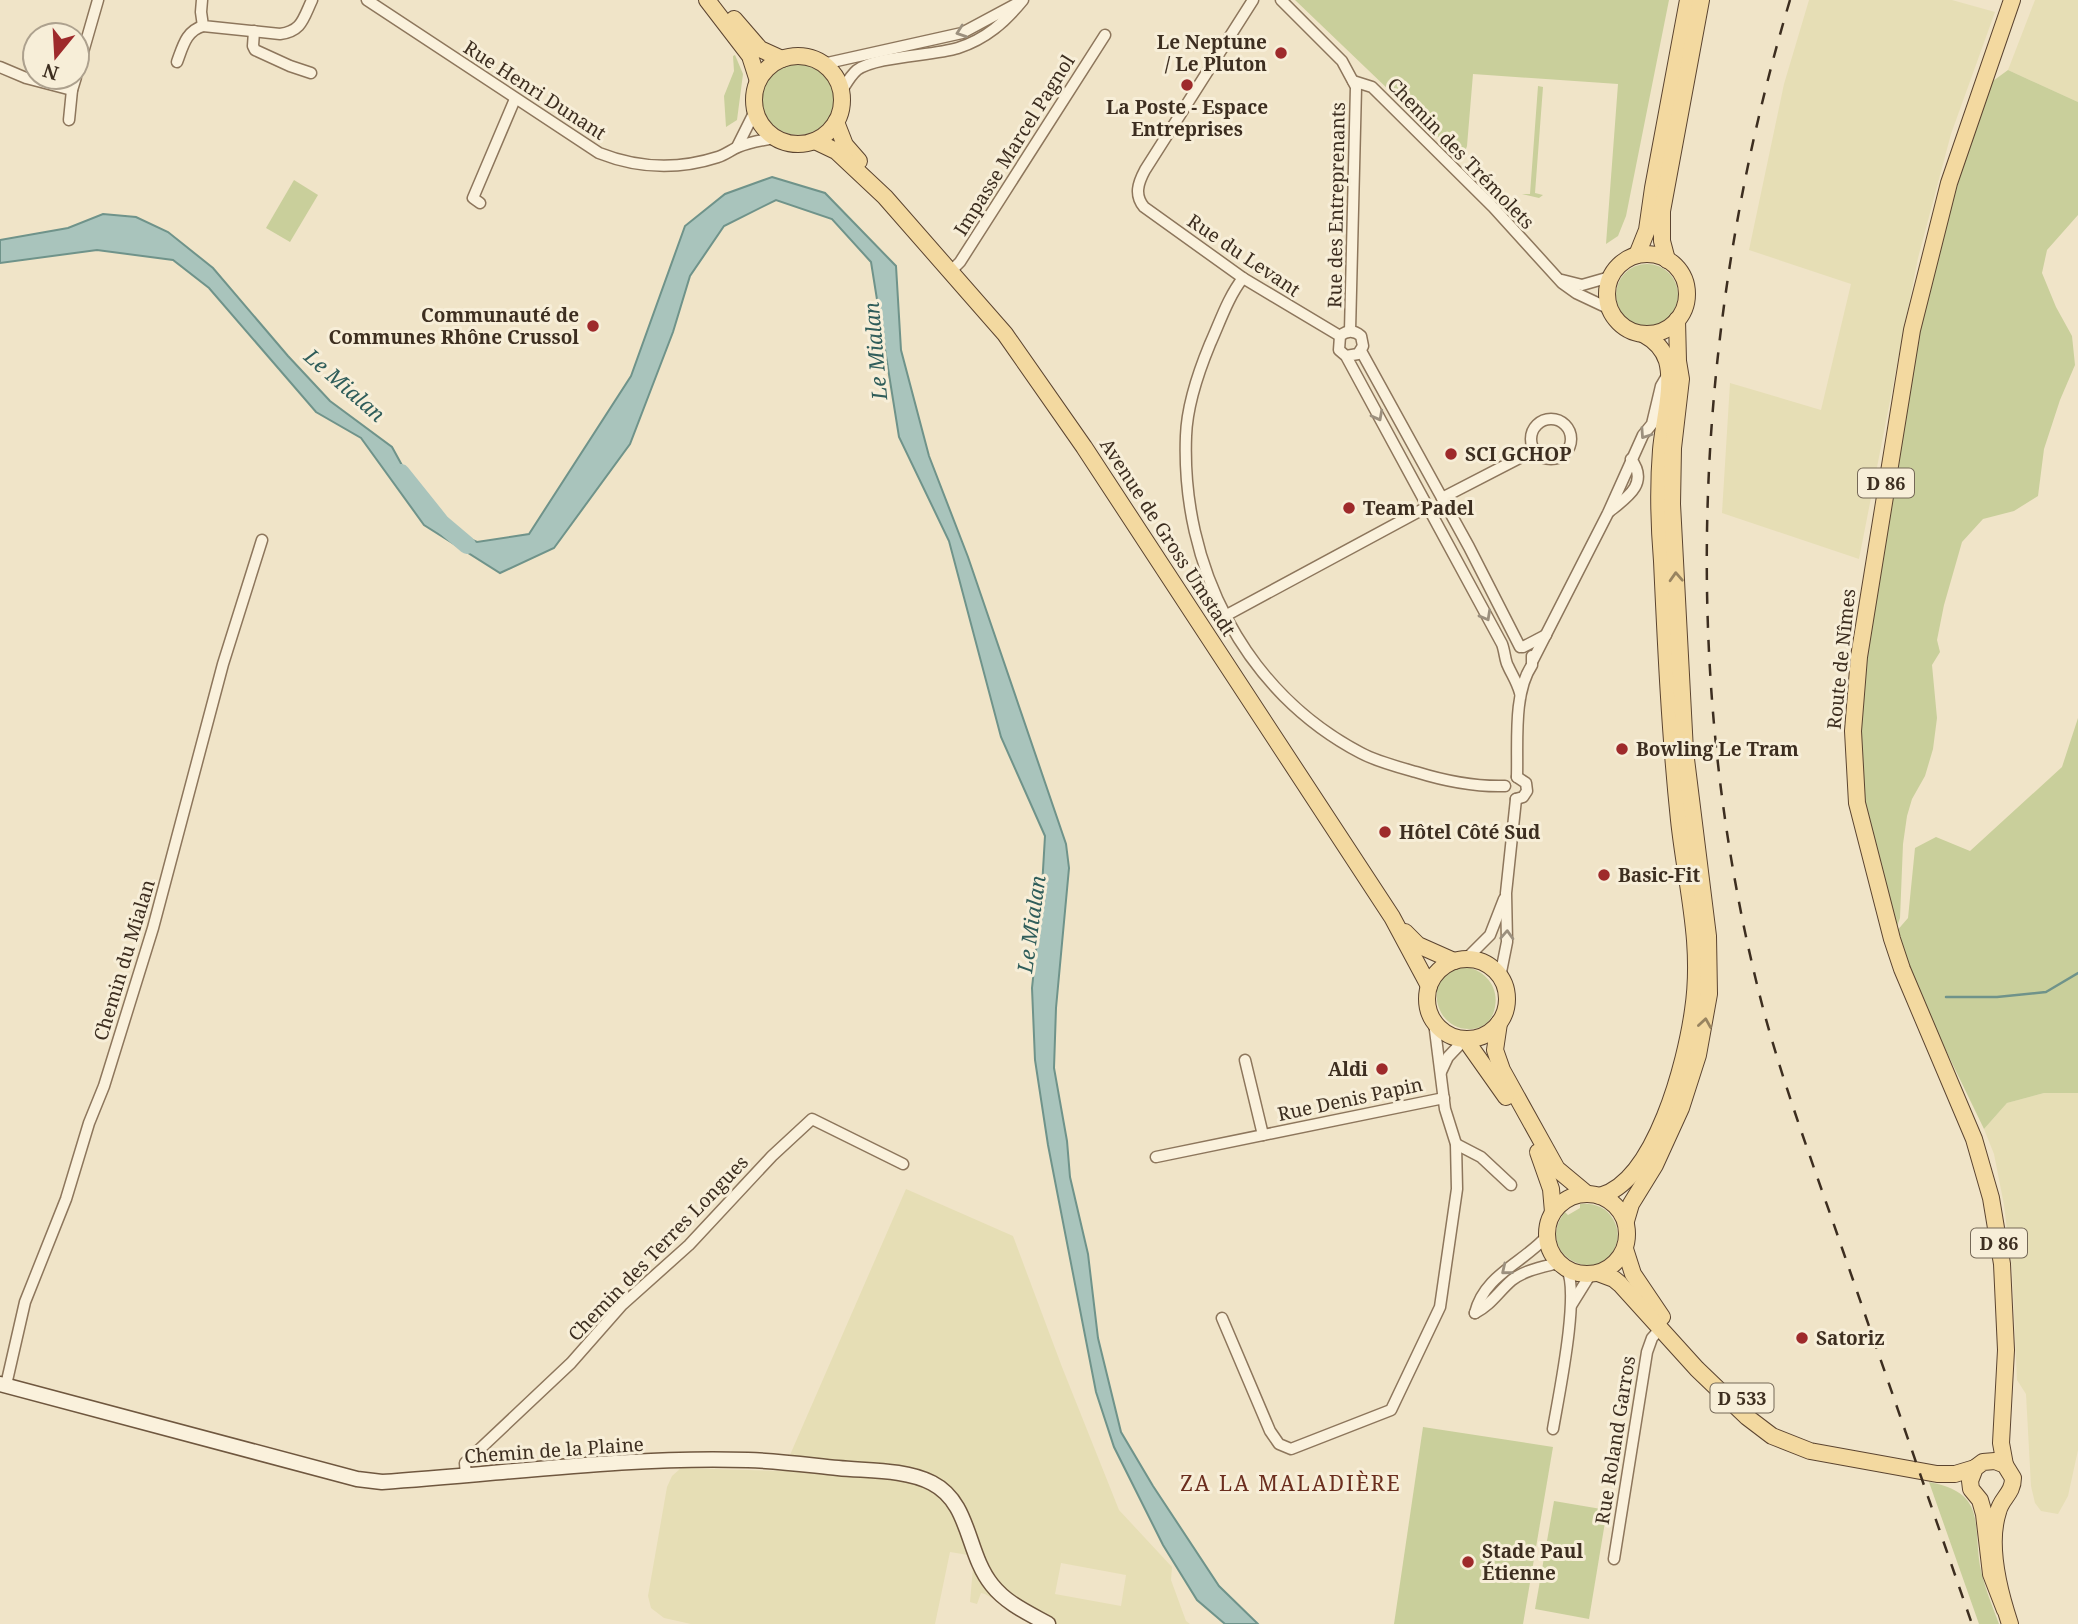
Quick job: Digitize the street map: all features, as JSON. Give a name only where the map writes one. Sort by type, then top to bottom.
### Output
[{"type":"main road","points":[[707,0],[750,56],[758,81]]},
{"type":"main road","points":[[718,0],[760,49],[782,59]]},
{"type":"main road","points":[[1637,255],[1647,230],[1688,0]]},
{"type":"main road","points":[[1667,260],[1662,233],[1662,211],[1701,0]]},
{"type":"main road","name":"Route de Nîmes","points":[[2005,1465],[2001,1443],[2006,1350],[2002,1264],[1991,1198],[1974,1139],[1902,969],[1892,939],[1857,803],[1853,731],[1863,631],[1912,330],[1949,183],[2012,0]]},
{"type":"main road","points":[[801,57],[823,64],[833,74],[841,92],[841,107],[836,122],[827,133],[815,141],[791,144],[775,138],[762,127],[755,111],[754,98],[758,81],[768,68],[782,59],[801,57]]},
{"type":"main road","name":"Avenue de Gross Umstadt","points":[[836,122],[845,145],[866,168],[885,197]]},
{"type":"main road","name":"Avenue de Gross Umstadt","points":[[815,141],[836,151],[885,197],[1005,334],[1084,447],[1392,917],[1429,986]]},
{"type":"main road","points":[[1499,1023],[1484,1035],[1465,1039],[1442,1031],[1434,1022],[1427,1005],[1429,986],[1438,971],[1460,960],[1479,961],[1491,967],[1500,977],[1507,994],[1495,1050],[1502,1070],[1557,1169],[1594,1195],[1616,1206],[1626,1221],[1628,1231],[1625,1249],[1614,1265],[1594,1274],[1573,1272],[1562,1266],[1552,1255],[1547,1236],[1548,1223],[1553,1212],[1568,1199],[1594,1195],[1618,1189],[1635,1172],[1662,1122],[1676,1086],[1688,1045],[1695,990],[1696,933],[1674,769],[1661,559],[1660,477],[1669,372],[1664,353],[1653,340],[1622,326],[1610,309],[1607,292],[1610,277],[1618,267],[1637,255],[1652,255],[1667,260],[1681,274],[1687,292],[1683,312],[1677,320],[1662,331],[1643,334]]},
{"type":"main road","points":[[1626,1221],[1631,1204],[1655,1165],[1681,1108],[1698,1055],[1709,994],[1708,936],[1685,751],[1672,504],[1673,449],[1681,379],[1677,320]]},
{"type":"main road","name":"Avenue de Gross Umstadt","points":[[1392,917],[1418,945],[1460,960]]},
{"type":"main road","points":[[1465,1039],[1490,1071],[1538,1153],[1551,1189],[1553,1212]]},
{"type":"main road","name":"D 533","points":[[1625,1249],[1637,1280],[1665,1321],[1752,1408],[1797,1437],[1855,1460]]},
{"type":"main road","name":"D 533","points":[[1594,1274],[1614,1279],[1620,1284],[1660,1329],[1759,1427],[1781,1441],[1798,1448],[1937,1474],[1955,1474],[1979,1465]]},
{"type":"main road","name":"Route de Nîmes","points":[[1979,1465],[1992,1442],[2003,1392]]},
{"type":"main road","points":[[1995,1461],[2005,1465],[2012,1475],[2013,1486],[2002,1501],[1996,1520],[1995,1553],[2008,1617],[1991,1574],[1984,1514],[1971,1476],[1979,1465],[1995,1461]]},
{"type":"main road","name":"D 533","points":[[1937,1474],[1976,1495]]},
{"type":"main road","points":[[1976,1495],[1989,1503],[2002,1501]]},
{"type":"street","points":[[91,24],[98,0]]},
{"type":"street","points":[[202,0],[203,26]]},
{"type":"street","points":[[177,62],[192,29],[203,26],[279,34],[292,32],[300,26],[312,0]]},
{"type":"street","name":"Rue Henri Dunant","points":[[367,0],[599,153],[633,164],[663,166],[716,158],[737,147],[775,138]]},
{"type":"street","points":[[823,64],[962,33],[1022,0]]},
{"type":"street","points":[[841,92],[849,78],[865,66],[931,55],[981,38],[1009,18],[1022,0]]},
{"type":"street","name":"Rue du Levant","points":[[1253,0],[1145,170],[1138,185],[1138,194],[1144,207],[1243,278],[1345,334]]},
{"type":"street","name":"Chemin des Trémolets","points":[[1281,0],[1342,61],[1353,81],[1372,86],[1493,207],[1557,277],[1576,293],[1610,309]]},
{"type":"street","points":[[254,31],[255,50],[311,73]]},
{"type":"street","name":"Impasse Marcel Pagnol","points":[[950,272],[960,262],[1105,35]]},
{"type":"street","points":[[0,67],[21,76]]},
{"type":"street","name":"Rue des Entreprenants","points":[[1345,334],[1357,94],[1353,81]]},
{"type":"street","points":[[69,120],[72,91]]},
{"type":"street","points":[[480,203],[473,198],[498,153],[514,99]]},
{"type":"street","points":[[737,147],[755,111]]},
{"type":"street","points":[[1557,277],[1581,285],[1610,277]]},
{"type":"street","points":[[1243,278],[1223,314],[1197,375],[1186,434],[1188,498],[1197,546],[1225,616],[1236,636],[1280,694],[1329,733],[1361,752],[1434,777],[1472,784],[1505,786]]},
{"type":"street","points":[[1507,656],[1346,356],[1339,350],[1345,334],[1361,336],[1361,351],[1522,647],[1529,651],[1533,660]]},
{"type":"street","points":[[1346,356],[1354,356],[1361,351]]},
{"type":"street","points":[[1517,777],[1520,693],[1526,672],[1532,665],[1608,513],[1643,435],[1652,424],[1661,386],[1669,372]]},
{"type":"street","points":[[1442,498],[1535,450]]},
{"type":"street","points":[[1427,507],[1428,498],[1432,495],[1442,498]]},
{"type":"street","points":[[1225,616],[1427,507]]},
{"type":"street","name":"Chemin du Mialan","points":[[3,1385],[25,1302],[66,1199],[153,928],[223,664],[262,540]]},
{"type":"street","points":[[1520,693],[1512,671],[1506,664],[1507,656],[1512,649],[1546,635]]},
{"type":"street","points":[[1512,671],[1526,672]]},
{"type":"street","points":[[1517,777],[1524,780],[1528,791],[1523,797],[1516,799],[1507,795],[1505,786],[1509,779],[1517,777]]},
{"type":"street","points":[[1500,977],[1507,942],[1506,893],[1516,799]]},
{"type":"street","points":[[1460,960],[1490,935],[1506,893]]},
{"type":"street","points":[[1222,1318],[1270,1431],[1279,1444],[1291,1449],[1391,1410],[1440,1307],[1457,1189],[1456,1144],[1444,1098],[1434,1022]]},
{"type":"street","points":[[1440,1075],[1448,1057],[1465,1039]]},
{"type":"street","name":"Rue Denis Papin","points":[[1245,1060],[1263,1135]]},
{"type":"street","name":"Rue Denis Papin","points":[[1156,1157],[1444,1098]]},
{"type":"street","name":"Chemin des Terres Longues","points":[[466,1476],[465,1463],[571,1363],[622,1306],[690,1245],[772,1156],[813,1119],[903,1164]]},
{"type":"street","points":[[1456,1144],[1481,1157],[1511,1185]]},
{"type":"street","points":[[1547,1236],[1491,1282],[1479,1298],[1475,1313],[1489,1306],[1514,1279],[1535,1269],[1562,1266],[1571,1280],[1572,1304],[1553,1429]]},
{"type":"street","points":[[1572,1304],[1594,1274]]},
{"type":"street","name":"Rue Roland Garros","points":[[1614,1559],[1647,1352],[1652,1338],[1660,1329]]},
{"type":"street","name":"Chemin de la Plaine","points":[[3,1385],[357,1479],[382,1482],[624,1463],[748,1460],[900,1474],[930,1482],[949,1494],[960,1510],[976,1558],[990,1583],[1004,1599],[1048,1624]]},
{"type":"shaded area","points":[[1809,0],[1952,0],[1995,12],[1951,134],[1918,258],[1859,559],[1722,513],[1730,383],[1821,410],[1851,284],[1749,250],[1784,84]]},
{"type":"shaded area","points":[[2035,0],[2078,0],[2078,102],[2008,70]]},
{"type":"shaded area","points":[[2044,1093],[2078,1093],[2078,1450],[2068,1496],[2058,1514],[2041,1511],[2035,1503],[2031,1486],[2026,1394],[2017,1380],[2012,1270],[2004,1205],[1994,1154],[1984,1129],[2007,1103]]},
{"type":"shaded area","points":[[906,1189],[1013,1236],[1119,1510],[1172,1567],[1171,1580],[1186,1621],[1190,1624],[1037,1624],[985,1594],[981,1593],[977,1604],[970,1602],[974,1556],[950,1552],[935,1624],[691,1624],[664,1618],[651,1608],[648,1596],[667,1487],[672,1476],[681,1468],[783,1471]],"holes":[[[1061,1563],[1126,1575],[1121,1606],[1055,1594]]]},
{"type":"green space","points":[[1295,0],[1669,0],[1626,216],[1618,236],[1606,244],[1618,84],[1473,74],[1467,146],[1462,160]]},
{"type":"green space","points":[[735,55],[743,74],[737,120],[726,127],[724,96],[734,71]]},
{"type":"green space","points":[[805,63],[824,73],[832,85],[832,113],[824,125],[812,133],[791,135],[772,125],[764,113],[762,92],[772,73],[784,65]]},
{"type":"green space","points":[[2008,70],[2078,102],[2078,215],[2047,250],[2042,273],[2072,336],[2075,365],[2044,449],[2038,496],[2014,511],[1983,519],[1962,542],[1937,640],[1940,652],[1932,665],[1937,718],[1933,749],[1925,776],[1912,799],[1907,816],[1900,918],[1895,933],[1908,918],[1915,848],[1936,837],[1970,851],[2062,767],[2078,718],[2078,1093],[2044,1093],[2007,1103],[1984,1129],[1892,939],[1877,885],[1853,731],[1912,330],[1982,89]]},
{"type":"green space","points":[[1538,86],[1543,87],[1535,193],[1543,195],[1539,198],[1522,194],[1530,194]]},
{"type":"green space","points":[[294,180],[318,195],[290,242],[266,228]]},
{"type":"green space","points":[[1647,264],[1669,273],[1678,295],[1669,317],[1647,326],[1625,317],[1616,295],[1625,273]]},
{"type":"green space","points":[[1463,966],[1479,972],[1494,989],[1493,1014],[1485,1024],[1472,1029],[1459,1027],[1448,1021],[1437,1001],[1441,979],[1450,971]]},
{"type":"green space","points":[[1580,1204],[1595,1205],[1603,1209],[1615,1222],[1617,1229],[1616,1245],[1608,1258],[1597,1264],[1584,1265],[1572,1261],[1562,1252],[1557,1241],[1557,1227],[1565,1212],[1568,1215],[1580,1208]]},
{"type":"green space","name":"Stade Paul Étienne","points":[[1423,1427],[1553,1447],[1523,1624],[1394,1624]]},
{"type":"green space","points":[[1929,1482],[1960,1494],[1973,1512],[1980,1566],[1999,1624],[1979,1624]]},
{"type":"green space","points":[[1554,1501],[1607,1510],[1589,1619],[1535,1609]]},
{"type":"water","name":"Le Mialan","points":[[772,177],[825,193],[896,266],[901,350],[929,456],[968,557],[1066,844],[1069,868],[1056,1008],[1054,1068],[1067,1141],[1070,1177],[1088,1254],[1098,1338],[1121,1432],[1219,1586],[1258,1624],[1225,1624],[1197,1600],[1163,1545],[1114,1447],[1096,1392],[1048,1145],[1035,1060],[1032,988],[1045,836],[1001,737],[949,541],[899,437],[871,262],[832,219],[776,200],[724,226],[690,276],[673,332],[630,444],[554,548],[500,573],[424,525],[361,438],[316,412],[209,288],[173,260],[97,250],[0,263],[0,240],[68,228],[103,214],[136,217],[168,232],[213,268],[330,401],[392,447],[421,500],[446,528],[477,542],[529,534],[631,376],[685,226],[725,194]]},
{"type":"waterway","name":"Le Mialan","points":[[401,473],[441,523],[467,545]]},
{"type":"waterway","points":[[1946,997],[1997,997],[2046,992],[2078,973]]},
{"type":"railway","points":[[1790,0],[1757,124],[1732,250],[1716,377],[1708,504],[1708,633],[1718,760],[1736,887],[1764,1012],[1802,1132],[1972,1624]]},
{"type":"place","name":"Le Neptune / Le Pluton","points":[[1281,53]]},
{"type":"place","name":"La Poste - Espace Entreprises","points":[[1187,85]]},
{"type":"place","name":"Communauté de Communes Rhône Crussol","points":[[593,326]]},
{"type":"place","name":"SCI GCHOP","points":[[1451,454]]},
{"type":"place","name":"Team Padel","points":[[1349,508]]},
{"type":"place","name":"Bowling Le Tram","points":[[1622,749]]},
{"type":"place","name":"Hôtel Côté Sud","points":[[1385,832]]},
{"type":"place","name":"Basic-Fit","points":[[1604,875]]},
{"type":"place","name":"Aldi","points":[[1382,1069]]},
{"type":"place","name":"Satoriz","points":[[1802,1338]]},
{"type":"place","name":"Stade Paul Étienne","points":[[1468,1562]]},
{"type":"district","name":"ZA LA MALADIÈRE","points":[[1291,1483]]}]
